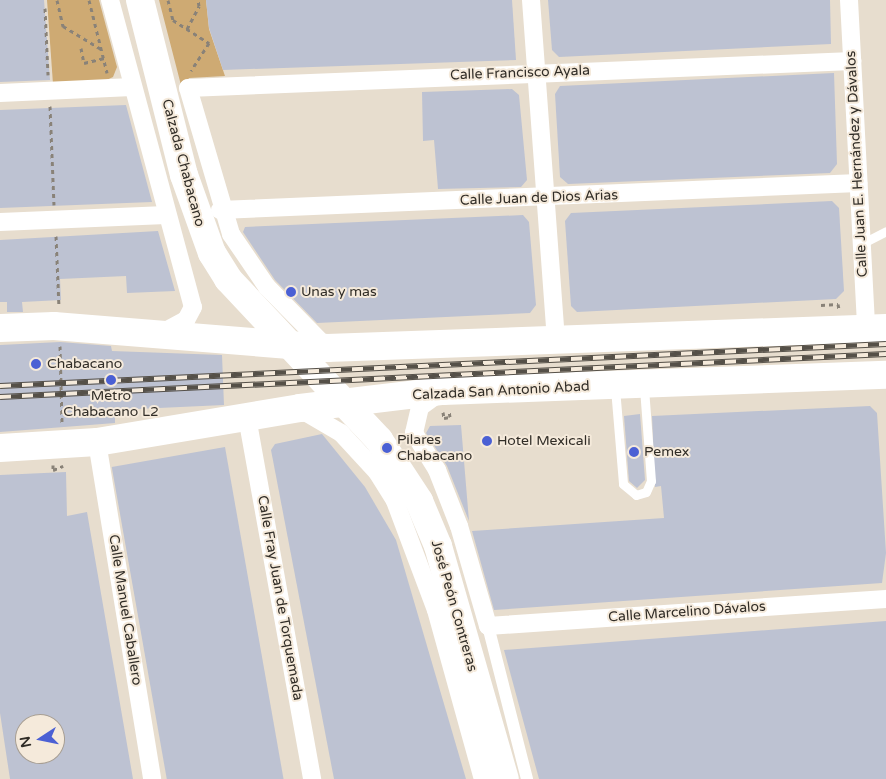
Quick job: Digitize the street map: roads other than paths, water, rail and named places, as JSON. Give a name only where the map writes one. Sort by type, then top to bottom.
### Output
[{"type":"main road","name":"Calzada Chabacano","points":[[140,0],[184,175],[212,253],[228,279],[319,376]]},
{"type":"main road","points":[[0,328],[54,326],[157,336],[328,348],[876,328]]},
{"type":"main road","name":"Calzada San Antonio Abad","points":[[0,448],[97,442],[300,408],[443,405],[644,384],[886,375]]},
{"type":"main road","name":"José Peón Contreras","points":[[319,376],[379,440],[419,501],[438,546],[505,778]]},
{"type":"street","points":[[110,0],[166,215],[193,308],[186,320],[157,336]]},
{"type":"street","points":[[531,0],[556,341]]},
{"type":"street","name":"Calle Juan E. Hernández y Dávalos","points":[[849,0],[861,244],[876,328]]},
{"type":"street","name":"Calle Francisco Ayala","points":[[188,88],[536,72],[852,61]]},
{"type":"street","points":[[0,93],[132,87]]},
{"type":"street","name":"Calzada Chabacano","points":[[188,88],[220,210],[262,280],[328,348]]},
{"type":"street","name":"Calle Juan de Dios Arias","points":[[220,210],[546,198],[858,183]]},
{"type":"street","points":[[0,222],[166,215]]},
{"type":"street","name":"José Peón Contreras","points":[[443,405],[420,407],[414,434],[437,470],[459,526],[488,626]]},
{"type":"street","name":"José Peón Contreras","points":[[300,408],[342,433],[377,472],[395,501],[436,610],[505,778]]},
{"type":"street","name":"Calle Fray Juan de Torquemada","points":[[248,416],[312,779]]},
{"type":"street","name":"Calle Manuel Caballero","points":[[97,442],[152,779]]},
{"type":"street","name":"Calle Marcelino Dávalos","points":[[488,626],[886,599]]},
{"type":"street","points":[[488,626],[505,778]]},
{"type":"lane","points":[[861,244],[886,231]]},
{"type":"lane","points":[[615,386],[623,484],[636,495],[646,492],[651,482],[644,384]]},
{"type":"railway","points":[[0,386],[886,344]]},
{"type":"railway","points":[[0,397],[886,354]]},
{"type":"place","name":"Unas y mas","points":[[291,292]]},
{"type":"place","name":"Chabacano","points":[[36,364]]},
{"type":"place","name":"Metro Chabacano L2","points":[[111,380]]},
{"type":"place","name":"Hotel Mexicali","points":[[487,441]]},
{"type":"place","name":"Pilares Chabacano","points":[[387,448]]},
{"type":"place","name":"Pemex","points":[[634,452]]}]
